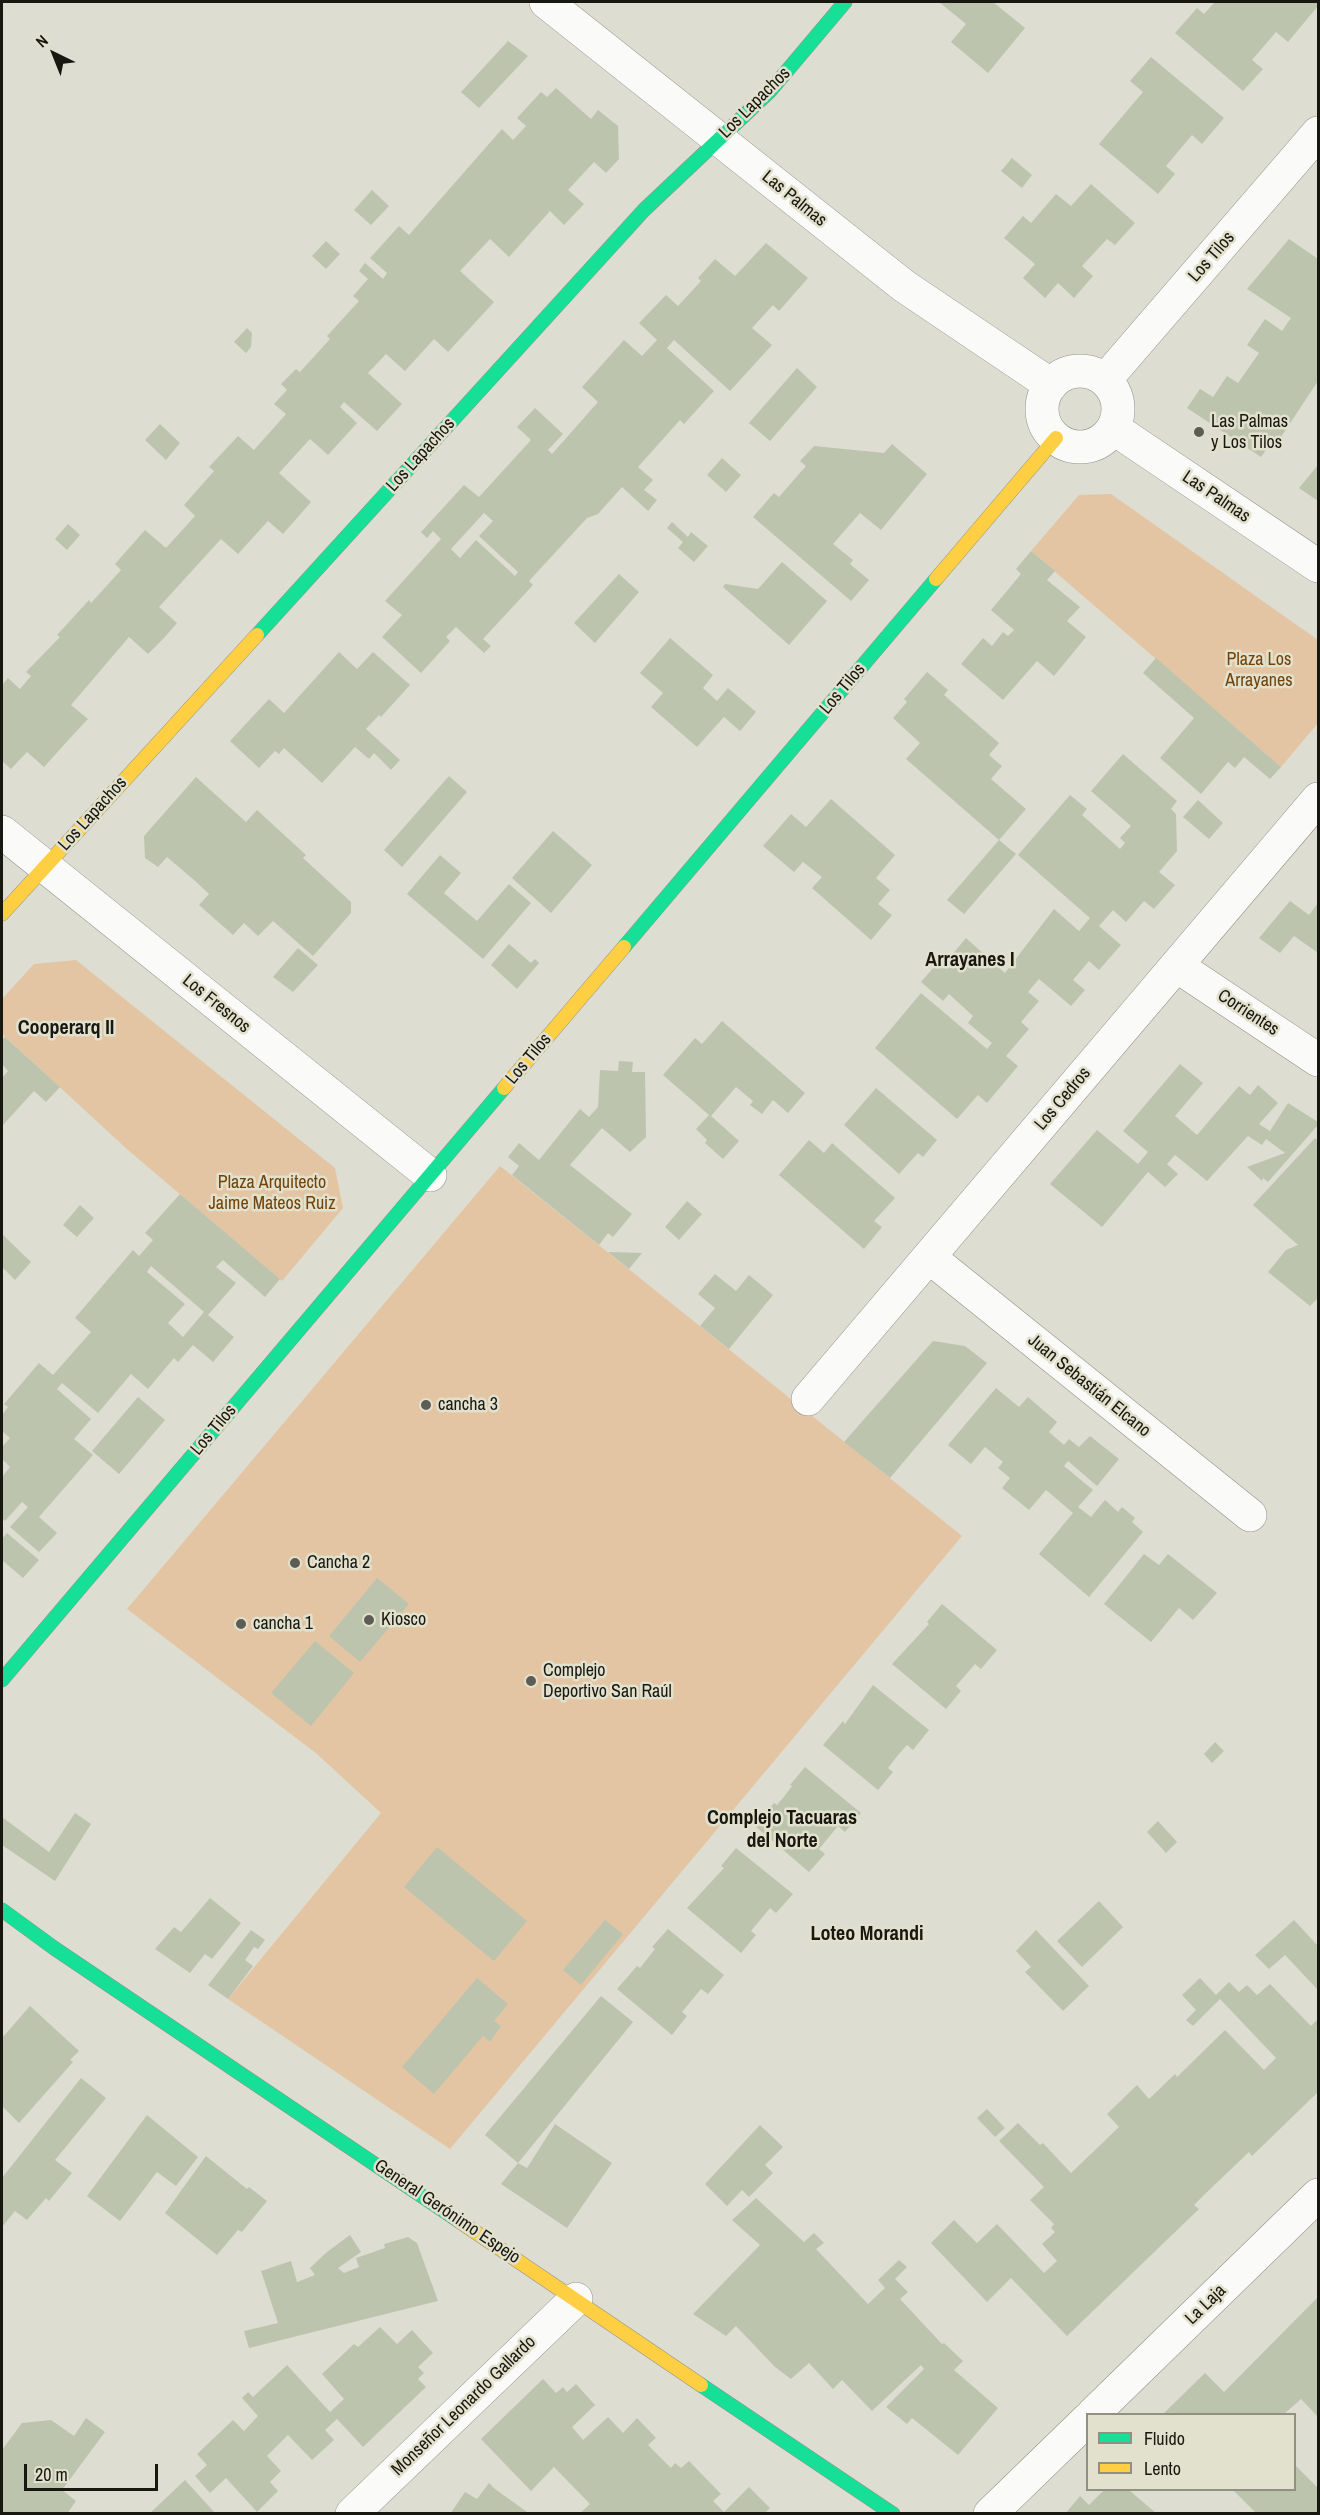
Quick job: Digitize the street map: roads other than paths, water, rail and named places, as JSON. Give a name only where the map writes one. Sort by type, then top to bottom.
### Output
[{"type":"street","name":"Las Palmas","points":[[546,2],[904,286],[1051,385]]},
{"type":"street","name":"Los Lapachos","points":[[2,914],[644,210],[770,92],[845,2]]},
{"type":"street","name":"Los Tilos","points":[[1105,380],[1318,134]]},
{"type":"street","points":[[1077,372],[1092,373],[1105,380],[1118,403],[1118,415],[1113,428],[1105,438],[1081,447],[1067,445],[1056,438],[1048,429],[1043,412],[1045,395],[1051,385],[1063,375],[1077,372]]},
{"type":"street","name":"Las Palmas","points":[[1113,428],[1318,566]]},
{"type":"street","name":"Los Tilos","points":[[2,1680],[1056,438]]},
{"type":"street","name":"Los Cedros","points":[[808,1399],[1318,799]]},
{"type":"street","name":"Los Fresnos","points":[[2,832],[430,1175]]},
{"type":"street","name":"Corrientes","points":[[1177,966],[1318,1060]]},
{"type":"street","name":"Juan Sebastián Elcano","points":[[929,1257],[1250,1515]]},
{"type":"street","name":"General Gerónimo Espejo","points":[[2,1910],[54,1948],[893,2514]]},
{"type":"street","name":"La Laja","points":[[1095,2413],[1318,2195]]},
{"type":"street","name":"Monseñor Leonardo Gallardo","points":[[352,2514],[576,2298]]},
{"type":"street","points":[[990,2514],[1086,2422]]},
{"type":"place","name":"Las Palmas y Los Tilos","points":[[1199,432]]},
{"type":"place","name":"cancha 3","points":[[426,1405]]},
{"type":"place","name":"Cancha 2","points":[[295,1563]]},
{"type":"place","name":"Kiosco","points":[[369,1620]]},
{"type":"place","name":"cancha 1","points":[[241,1624]]},
{"type":"place","name":"Complejo Deportivo San Raúl","points":[[531,1681]]},
{"type":"district","name":"Arrayanes I","points":[[970,961]]},
{"type":"district","name":"Cooperarq II","points":[[66,1029]]},
{"type":"district","name":"Complejo Tacuaras del Norte","points":[[782,1830]]},
{"type":"district","name":"Loteo Morandi","points":[[867,1935]]},
{"type":"park label","name":"Plaza Los Arrayanes","points":[[1259,670]]},
{"type":"park label","name":"Plaza Arquitecto Jaime Mateos Ruiz","points":[[272,1193]]}]
